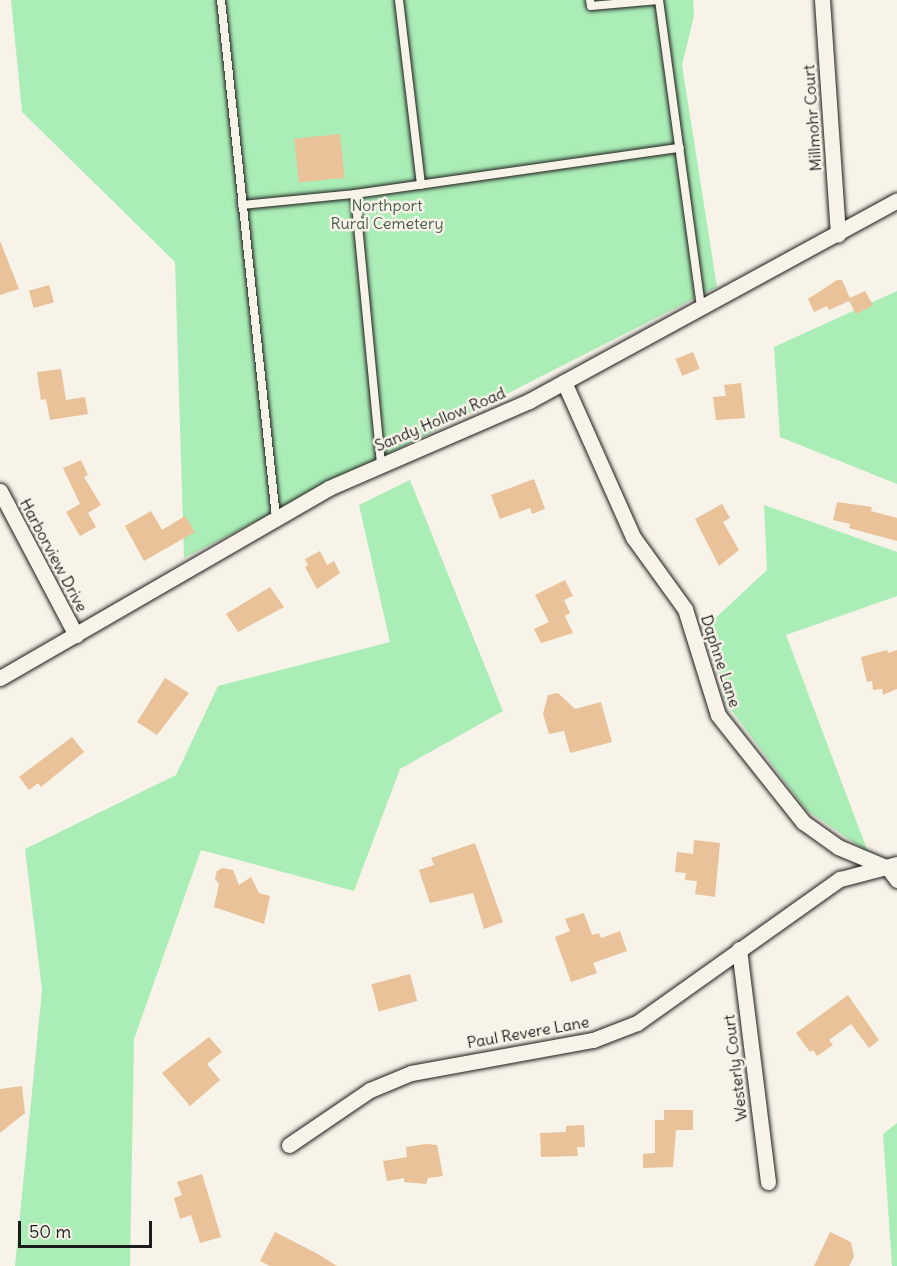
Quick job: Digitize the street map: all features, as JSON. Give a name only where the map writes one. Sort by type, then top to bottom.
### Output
[{"type":"street","name":"Millmohr Court","points":[[822,0],[838,234]]},
{"type":"street","name":"Sandy Hollow Road","points":[[0,678],[276,518],[381,463],[564,382],[897,200]]},
{"type":"street","name":"Daphne Lane","points":[[564,382],[633,537],[685,609],[718,715],[803,822],[838,847],[894,871]]},
{"type":"street","name":"Harborview Drive","points":[[0,491],[76,635]]},
{"type":"street","name":"Paul Revere Lane","points":[[290,1145],[370,1090],[411,1073],[593,1040],[637,1023],[840,879],[894,871]]},
{"type":"street","name":"Westerly Court","points":[[739,949],[768,1182]]},
{"type":"lane","points":[[221,0],[276,518]]},
{"type":"lane","points":[[399,0],[421,185]]},
{"type":"lane","points":[[590,0],[591,6],[659,0],[702,308]]},
{"type":"lane","points":[[242,205],[355,194],[680,148]]},
{"type":"lane","points":[[355,194],[381,463]]},
{"type":"green space","name":"Northport Rural Cemetery","points":[[11,0],[693,0],[694,16],[682,65],[717,287],[184,558],[175,262],[22,112]]},
{"type":"green space","points":[[897,291],[897,484],[780,437],[774,347]]},
{"type":"green space","points":[[410,480],[503,711],[400,769],[354,891],[201,850],[134,1039],[130,1266],[15,1266],[42,990],[25,849],[176,775],[218,686],[390,642],[359,505]]},
{"type":"green space","points":[[764,505],[897,552],[897,596],[786,635],[868,852],[806,810],[724,700],[709,624],[767,570]]},
{"type":"green space","points":[[897,1123],[897,1266],[892,1266],[883,1134]]},
{"type":"building","points":[[340,134],[345,178],[299,183],[294,139]]},
{"type":"building","points":[[0,241],[19,289],[0,295]]},
{"type":"building","points":[[837,280],[842,280],[850,298],[865,291],[873,305],[856,314],[849,301],[829,310],[827,306],[814,312],[808,299]]},
{"type":"building","points":[[49,285],[54,302],[34,308],[29,291]]},
{"type":"building","points":[[693,352],[700,369],[682,376],[675,359]]},
{"type":"building","points":[[61,369],[66,400],[85,397],[88,414],[50,420],[46,399],[41,400],[37,372]]},
{"type":"building","points":[[741,383],[745,418],[716,420],[713,397],[726,396],[724,385]]},
{"type":"building","points":[[81,460],[88,475],[84,477],[101,505],[88,513],[96,527],[80,536],[66,512],[80,504],[63,468]]},
{"type":"building","points":[[534,479],[545,509],[532,514],[530,508],[500,519],[491,495]]},
{"type":"building","points":[[837,502],[872,507],[871,511],[897,518],[897,541],[849,528],[850,524],[833,520]]},
{"type":"building","points":[[722,504],[730,518],[723,522],[739,550],[719,566],[695,519]]},
{"type":"building","points":[[151,511],[162,530],[185,516],[195,532],[144,561],[125,526]]},
{"type":"building","points":[[320,551],[327,565],[334,561],[340,573],[317,589],[305,567],[308,565],[305,559]]},
{"type":"building","points":[[565,580],[573,596],[564,600],[570,613],[565,616],[573,633],[541,643],[534,629],[549,622],[535,595]]},
{"type":"building","points":[[270,587],[284,607],[238,632],[226,614]]},
{"type":"building","points":[[887,650],[888,653],[897,650],[897,689],[883,695],[882,689],[873,690],[872,681],[867,682],[861,657]]},
{"type":"building","points":[[165,678],[189,693],[157,735],[137,722]]},
{"type":"building","points":[[558,693],[575,709],[601,702],[612,742],[570,753],[564,731],[549,734],[543,714],[548,695]]},
{"type":"building","points":[[72,737],[84,752],[41,787],[38,783],[29,790],[19,777]]},
{"type":"building","points":[[694,840],[720,843],[715,897],[695,894],[697,881],[685,880],[686,873],[675,872],[677,852],[693,854]]},
{"type":"building","points":[[475,843],[503,922],[484,929],[473,893],[430,903],[419,870],[434,865],[431,858]]},
{"type":"building","points":[[223,868],[233,870],[239,885],[251,877],[259,893],[270,896],[264,924],[214,907],[219,884],[215,879],[217,871]]},
{"type":"building","points":[[584,913],[592,935],[599,933],[601,938],[620,931],[627,951],[593,963],[597,973],[571,982],[555,937],[570,931],[565,919]]},
{"type":"building","points":[[410,974],[417,1001],[379,1011],[371,984]]},
{"type":"building","points":[[848,995],[879,1040],[869,1048],[851,1024],[829,1040],[833,1045],[817,1056],[813,1050],[810,1052],[796,1033]]},
{"type":"building","points":[[209,1037],[222,1052],[207,1064],[220,1080],[190,1106],[162,1073]]},
{"type":"building","points":[[22,1086],[25,1113],[0,1133],[0,1089]]},
{"type":"building","points":[[664,1110],[693,1110],[693,1130],[676,1130],[673,1167],[643,1168],[643,1154],[655,1153],[655,1120],[664,1120]]},
{"type":"building","points":[[584,1125],[585,1147],[577,1147],[578,1156],[541,1157],[540,1133],[566,1132],[566,1126]]},
{"type":"building","points":[[437,1145],[443,1176],[428,1178],[426,1184],[404,1182],[404,1178],[387,1181],[383,1161],[407,1157],[406,1147]]},
{"type":"building","points":[[202,1174],[221,1237],[200,1243],[191,1215],[180,1219],[174,1198],[182,1195],[177,1182]]},
{"type":"building","points":[[275,1232],[337,1266],[270,1266],[260,1261]]},
{"type":"building","points":[[830,1232],[851,1242],[854,1257],[849,1266],[814,1266]]}]
